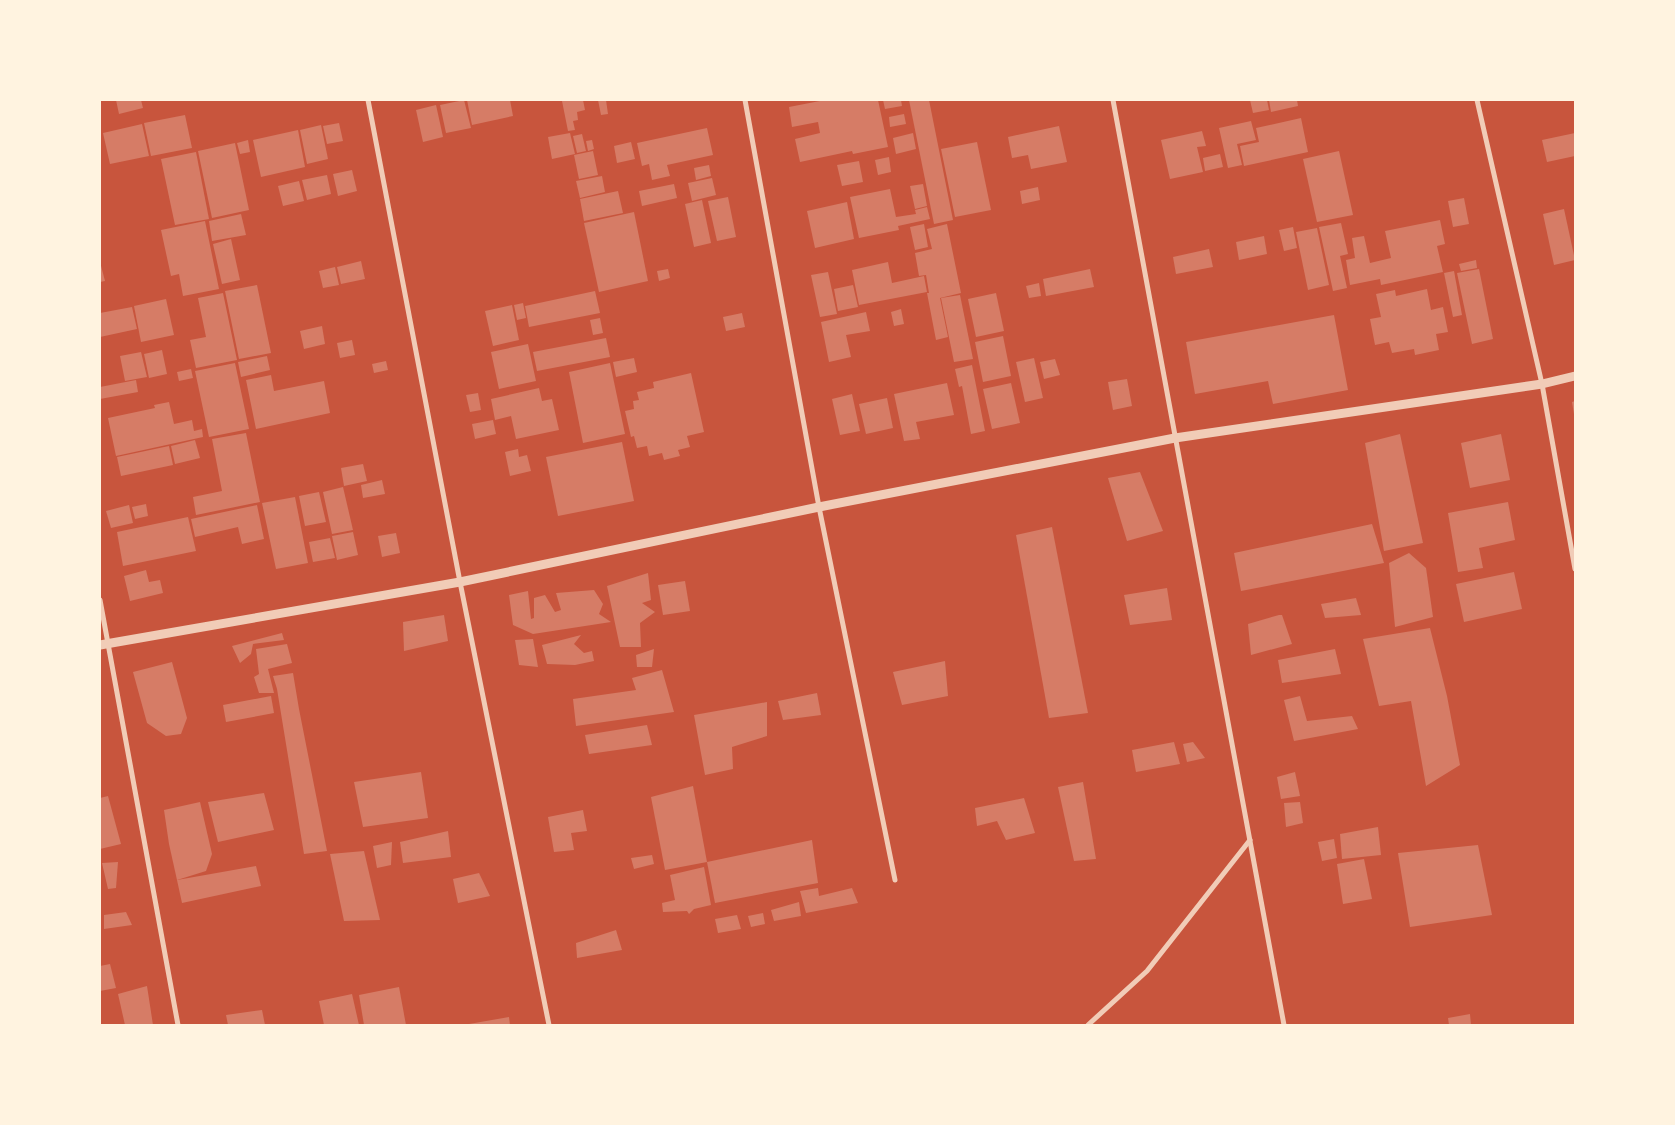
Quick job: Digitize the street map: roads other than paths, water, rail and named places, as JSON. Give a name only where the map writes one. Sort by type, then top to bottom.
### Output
[{"type":"street","points":[[368,100],[460,582],[549,1025]]},
{"type":"street","points":[[745,100],[819,507],[895,880]]},
{"type":"street","points":[[1113,100],[1284,1025]]},
{"type":"street","points":[[1476,100],[1542,384],[1575,569]]},
{"type":"street","points":[[104,644],[460,582],[819,507],[1175,438],[1542,384],[1575,376]]},
{"type":"street","points":[[100,600],[104,644],[178,1025]]},
{"type":"street","points":[[1088,1025],[1147,971],[1250,840]]}]
